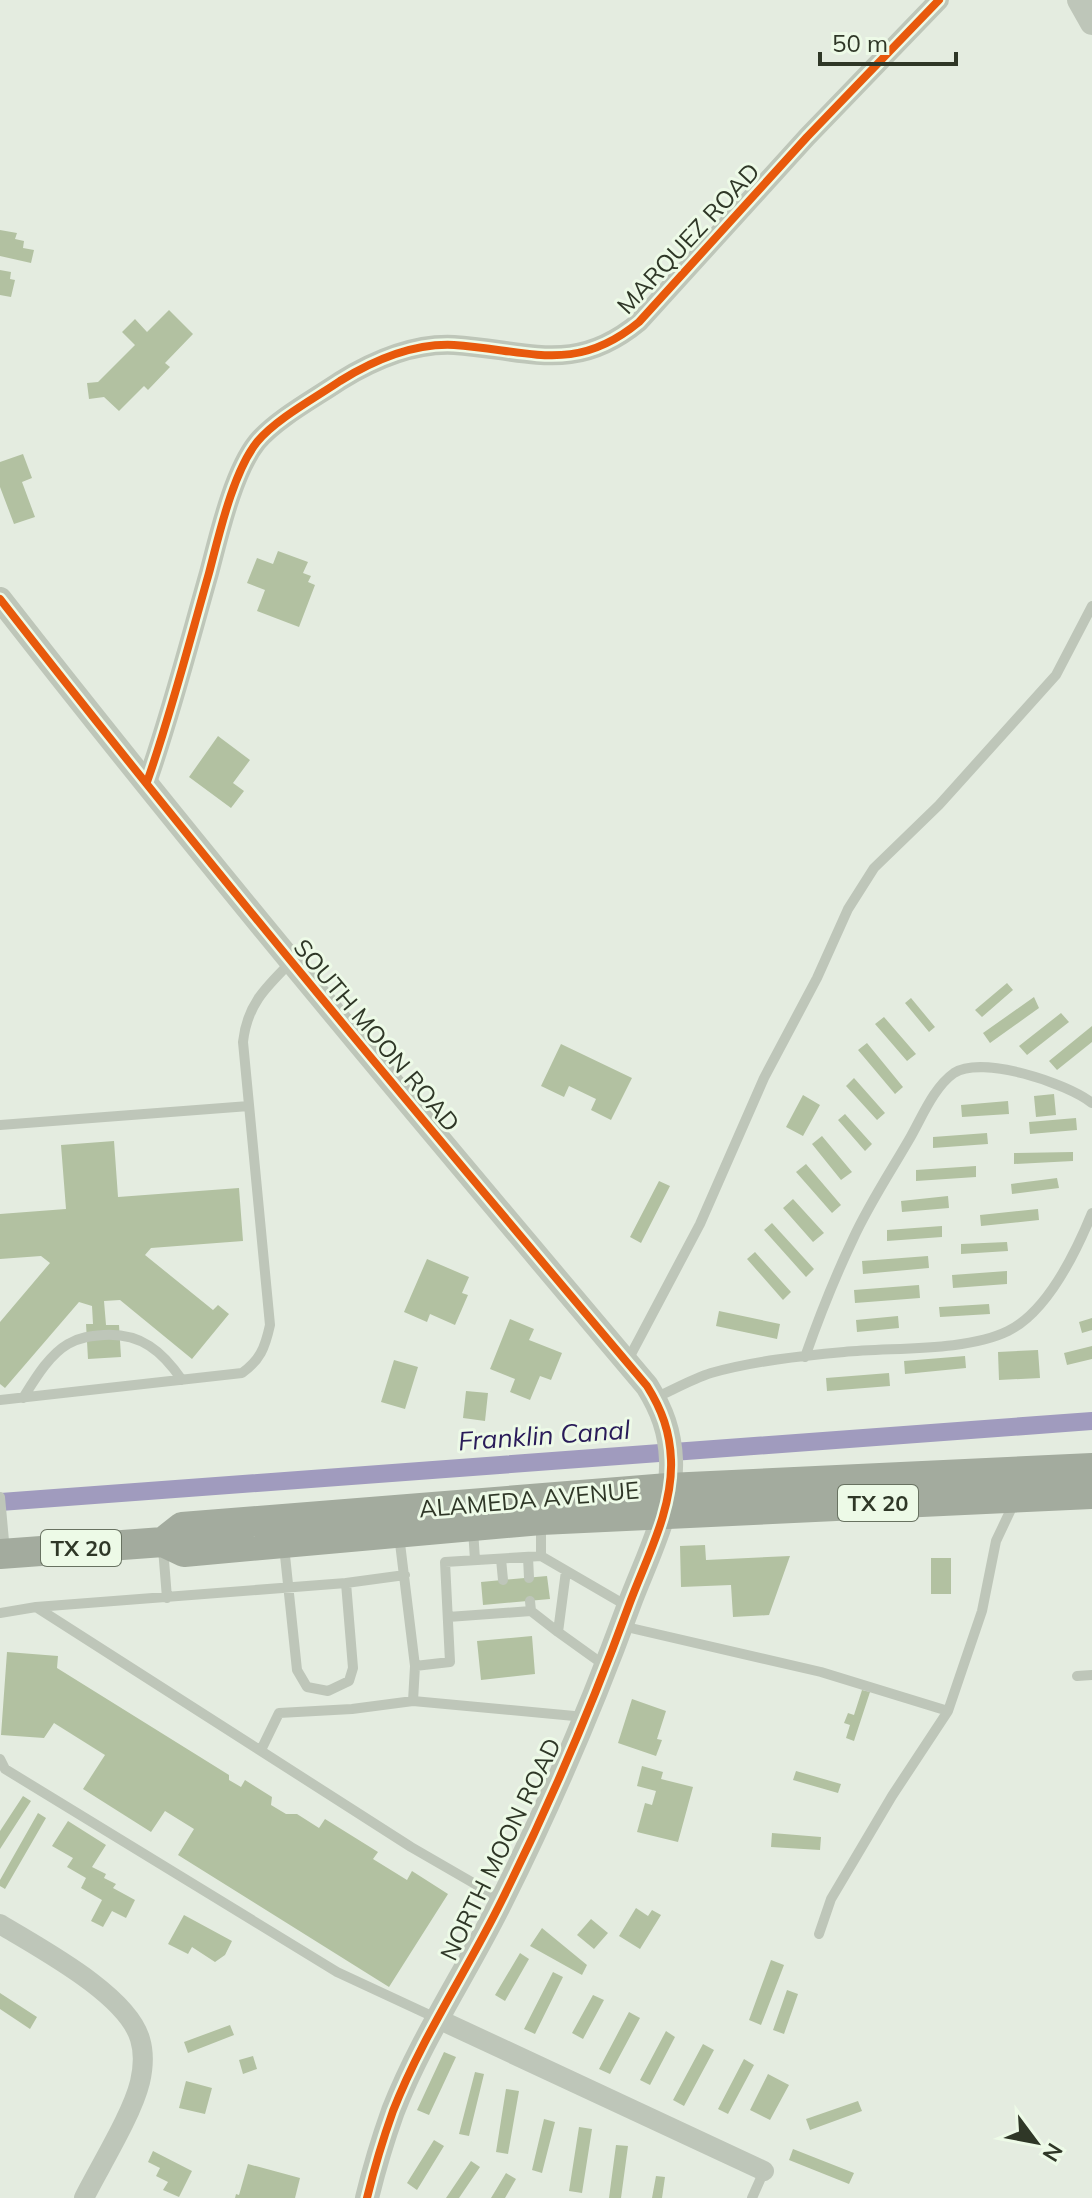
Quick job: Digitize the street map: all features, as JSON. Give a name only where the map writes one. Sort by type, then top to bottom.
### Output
[{"type":"main road","name":"ALAMEDA AVENUE","points":[[163,1542],[182,1527],[667,1492],[1092,1468]]},
{"type":"main road","name":"ALAMEDA AVENUE","points":[[2,1554],[163,1542],[184,1552],[473,1527],[541,1520],[667,1492],[1017,1498],[1092,1494]]},
{"type":"street","name":"MARQUEZ ROAD","points":[[147,782],[165,732],[217,543],[241,471],[258,441],[311,400],[357,371],[405,351],[448,345],[549,356],[584,354],[624,335],[817,126],[939,0]]},
{"type":"street","points":[[1079,0],[1092,23]]},
{"type":"street","name":"SOUTH MOON ROAD","points":[[0,599],[291,962],[655,1398],[668,1432],[667,1492]]},
{"type":"street","name":"NORTH MOON ROAD","points":[[368,2198],[393,2111],[550,1800],[607,1667],[667,1492]]},
{"type":"street","points":[[0,1924],[74,1970],[118,2005],[132,2021],[141,2040],[140,2083],[84,2198]]},
{"type":"street","points":[[438,2019],[764,2171]]},
{"type":"lane","points":[[627,1362],[700,1224],[764,1078],[817,978],[848,909],[874,868],[939,805],[1056,675],[1092,606]]},
{"type":"lane","points":[[0,1400],[242,1373],[257,1362],[265,1347],[270,1325],[243,1042],[245,1022],[266,987],[291,962]]},
{"type":"lane","points":[[805,1357],[820,1312],[854,1236],[934,1096],[952,1074],[965,1068],[1030,1074],[1070,1090],[1092,1103]]},
{"type":"lane","points":[[0,1125],[249,1106]]},
{"type":"lane","points":[[655,1398],[709,1374],[805,1357],[963,1343],[1008,1331],[1041,1305],[1079,1244],[1092,1213]]},
{"type":"lane","points":[[23,1398],[54,1355],[83,1337],[129,1335],[169,1360],[182,1380]]},
{"type":"lane","points":[[0,1497],[2,1554]]},
{"type":"lane","points":[[819,1934],[831,1899],[892,1796],[948,1711],[982,1611],[996,1541],[1017,1498]]},
{"type":"lane","points":[[541,1520],[541,1556]]},
{"type":"lane","points":[[473,1527],[475,1560]]},
{"type":"lane","points":[[399,1533],[415,1666],[413,1701]]},
{"type":"lane","points":[[163,1542],[167,1598]]},
{"type":"lane","points":[[284,1544],[297,1670],[307,1687],[328,1691],[349,1681],[353,1668],[346,1583]]},
{"type":"lane","points":[[415,1666],[450,1662],[445,1562],[541,1556],[625,1616],[948,1711]]},
{"type":"lane","points":[[528,1557],[529,1578]]},
{"type":"lane","points":[[501,1559],[503,1580]]},
{"type":"lane","points":[[558,1632],[566,1571]]},
{"type":"lane","points":[[0,1613],[36,1607],[289,1589],[405,1575]]},
{"type":"lane","points":[[448,1617],[530,1606],[558,1632],[607,1667]]},
{"type":"lane","points":[[36,1607],[411,1847],[502,1899]]},
{"type":"lane","points":[[1077,1676],[1092,1675]]},
{"type":"lane","points":[[261,1750],[279,1713],[352,1709],[413,1701],[585,1717]]},
{"type":"lane","points":[[0,1759],[5,1769],[337,1972],[438,2019]]},
{"type":"lane","points":[[752,2198],[764,2171]]},
{"type":"building","points":[[0,230],[17,233],[15,239],[24,241],[23,248],[34,250],[31,263],[0,256]]},
{"type":"building","points":[[0,270],[11,272],[10,279],[15,280],[11,297],[0,295]]},
{"type":"building","points":[[169,310],[193,334],[165,363],[170,367],[148,390],[144,386],[119,411],[104,397],[89,399],[87,383],[98,382],[135,345],[122,332],[135,319],[147,332]]},
{"type":"building","points":[[23,454],[32,478],[22,482],[35,517],[14,524],[0,487],[0,462]]},
{"type":"building","points":[[278,551],[308,562],[303,573],[311,576],[308,582],[315,585],[299,627],[257,611],[265,590],[247,583],[257,558],[273,564]]},
{"type":"building","points":[[218,736],[250,760],[233,783],[244,791],[231,808],[189,777]]},
{"type":"building","points":[[1007,983],[1013,990],[982,1017],[975,1010]]},
{"type":"building","points":[[1034,997],[1039,1008],[990,1043],[983,1033]]},
{"type":"building","points":[[911,998],[935,1027],[929,1032],[905,1003]]},
{"type":"building","points":[[1061,1013],[1069,1022],[1027,1055],[1019,1046]]},
{"type":"building","points":[[884,1017],[916,1054],[907,1061],[875,1024]]},
{"type":"building","points":[[1092,1026],[1092,1042],[1057,1070],[1049,1061]]},
{"type":"building","points":[[867,1043],[903,1087],[895,1094],[858,1050]]},
{"type":"building","points":[[561,1044],[632,1078],[611,1120],[591,1110],[596,1099],[569,1086],[564,1097],[541,1086]]},
{"type":"building","points":[[854,1078],[885,1113],[877,1120],[846,1086]]},
{"type":"building","points":[[1054,1094],[1056,1115],[1036,1117],[1034,1096]]},
{"type":"building","points":[[803,1095],[820,1105],[803,1136],[786,1127]]},
{"type":"building","points":[[1008,1101],[1009,1114],[962,1117],[961,1105]]},
{"type":"building","points":[[845,1114],[872,1144],[865,1151],[838,1120]]},
{"type":"building","points":[[1076,1118],[1077,1130],[1030,1134],[1029,1122]]},
{"type":"building","points":[[987,1133],[988,1144],[933,1148],[933,1137]]},
{"type":"building","points":[[822,1136],[852,1172],[841,1180],[812,1144]]},
{"type":"building","points":[[114,1141],[118,1197],[239,1188],[243,1241],[151,1248],[145,1255],[213,1310],[218,1305],[229,1314],[192,1359],[120,1300],[104,1301],[106,1325],[119,1325],[121,1357],[88,1359],[86,1324],[93,1324],[92,1306],[79,1302],[5,1388],[0,1384],[0,1322],[50,1263],[41,1256],[0,1259],[0,1214],[66,1209],[61,1145]]},
{"type":"building","points":[[1073,1152],[1073,1161],[1014,1164],[1014,1153]]},
{"type":"building","points":[[806,1164],[841,1205],[832,1213],[796,1172]]},
{"type":"building","points":[[976,1166],[976,1177],[916,1181],[916,1170]]},
{"type":"building","points":[[1057,1178],[1059,1188],[1012,1194],[1011,1184]]},
{"type":"building","points":[[659,1181],[670,1186],[641,1243],[630,1237]]},
{"type":"building","points":[[948,1196],[949,1208],[902,1212],[901,1201]]},
{"type":"building","points":[[793,1199],[824,1233],[813,1242],[783,1208]]},
{"type":"building","points":[[1038,1209],[1039,1220],[981,1226],[980,1215]]},
{"type":"building","points":[[772,1223],[814,1269],[806,1277],[764,1230]]},
{"type":"building","points":[[942,1226],[942,1237],[887,1241],[887,1230]]},
{"type":"building","points":[[1007,1242],[1008,1251],[961,1254],[961,1244]]},
{"type":"building","points":[[755,1252],[791,1292],[783,1300],[747,1259]]},
{"type":"building","points":[[928,1256],[929,1268],[863,1274],[862,1261]]},
{"type":"building","points":[[427,1259],[469,1277],[462,1293],[468,1295],[455,1325],[430,1314],[427,1322],[404,1312]]},
{"type":"building","points":[[1007,1271],[1007,1284],[953,1288],[952,1275]]},
{"type":"building","points":[[919,1285],[920,1298],[855,1303],[854,1290]]},
{"type":"building","points":[[989,1304],[990,1314],[940,1317],[939,1307]]},
{"type":"building","points":[[719,1311],[780,1324],[777,1339],[716,1326]]},
{"type":"building","points":[[898,1316],[899,1328],[857,1332],[856,1320]]},
{"type":"building","points":[[1092,1318],[1092,1330],[1082,1333],[1079,1322]]},
{"type":"building","points":[[510,1319],[534,1329],[529,1340],[562,1353],[551,1380],[540,1376],[530,1400],[510,1392],[515,1379],[490,1369]]},
{"type":"building","points":[[1092,1346],[1092,1359],[1067,1365],[1064,1353]]},
{"type":"building","points":[[1038,1350],[1040,1378],[999,1380],[998,1352]]},
{"type":"building","points":[[965,1356],[966,1368],[905,1374],[904,1361]]},
{"type":"building","points":[[394,1360],[418,1367],[405,1409],[381,1402]]},
{"type":"building","points":[[889,1373],[890,1386],[827,1391],[826,1378]]},
{"type":"building","points":[[466,1391],[488,1393],[485,1421],[463,1418]]},
{"type":"building","points":[[705,1545],[706,1560],[790,1556],[769,1615],[733,1617],[731,1585],[681,1587],[680,1546]]},
{"type":"building","points":[[931,1558],[951,1558],[951,1594],[931,1594]]},
{"type":"building","points":[[547,1576],[550,1599],[483,1605],[481,1582]]},
{"type":"building","points":[[532,1636],[535,1674],[481,1680],[477,1641]]},
{"type":"building","points":[[7,1652],[58,1656],[57,1668],[229,1775],[229,1780],[241,1787],[245,1780],[272,1797],[271,1805],[286,1814],[297,1814],[319,1828],[325,1819],[378,1852],[373,1859],[407,1880],[412,1871],[448,1894],[389,1987],[178,1855],[194,1829],[165,1811],[151,1832],[83,1789],[105,1755],[54,1723],[44,1738],[1,1735]]},
{"type":"building","points":[[862,1690],[870,1692],[854,1741],[846,1738],[850,1725],[844,1723],[848,1713],[854,1715]]},
{"type":"building","points":[[632,1699],[666,1711],[657,1739],[662,1740],[656,1756],[618,1743]]},
{"type":"building","points":[[642,1766],[663,1772],[661,1779],[693,1787],[678,1842],[637,1832],[645,1803],[652,1805],[656,1791],[637,1786]]},
{"type":"building","points":[[796,1771],[841,1784],[838,1793],[793,1780]]},
{"type":"building","points":[[23,1796],[31,1801],[0,1849],[0,1831]]},
{"type":"building","points":[[38,1813],[46,1818],[5,1889],[0,1886],[0,1880]]},
{"type":"building","points":[[68,1821],[106,1845],[92,1867],[116,1884],[113,1888],[135,1900],[126,1918],[112,1911],[103,1927],[91,1921],[102,1900],[81,1888],[86,1878],[67,1867],[73,1858],[52,1846]]},
{"type":"building","points":[[772,1833],[821,1837],[820,1850],[771,1847]]},
{"type":"building","points":[[636,1908],[648,1916],[652,1910],[661,1915],[640,1949],[619,1936]]},
{"type":"building","points":[[184,1915],[232,1941],[225,1955],[215,1962],[192,1947],[188,1954],[168,1944]]},
{"type":"building","points":[[591,1919],[608,1933],[594,1949],[577,1935]]},
{"type":"building","points":[[542,1928],[587,1965],[582,1975],[530,1946]]},
{"type":"building","points":[[520,1953],[529,1959],[505,2001],[495,1995]]},
{"type":"building","points":[[771,1960],[784,1965],[761,2025],[749,2020]]},
{"type":"building","points":[[553,1972],[563,1977],[535,2034],[524,2029]]},
{"type":"building","points":[[787,1990],[798,1994],[784,2034],[773,2030]]},
{"type":"building","points":[[0,1993],[37,2017],[30,2029],[0,2009]]},
{"type":"building","points":[[593,1995],[604,2000],[583,2039],[572,2033]]},
{"type":"building","points":[[629,2012],[640,2018],[610,2074],[599,2069]]},
{"type":"building","points":[[230,2025],[234,2035],[188,2053],[184,2042]]},
{"type":"building","points":[[666,2031],[675,2037],[650,2085],[640,2080]]},
{"type":"building","points":[[703,2044],[714,2050],[684,2106],[673,2100]]},
{"type":"building","points":[[444,2052],[456,2057],[429,2115],[417,2110]]},
{"type":"building","points":[[253,2056],[257,2069],[243,2074],[239,2060]]},
{"type":"building","points":[[744,2059],[754,2065],[728,2114],[718,2109]]},
{"type":"building","points":[[475,2072],[484,2074],[469,2136],[459,2134]]},
{"type":"building","points":[[768,2074],[789,2085],[770,2120],[750,2110]]},
{"type":"building","points":[[186,2081],[212,2088],[205,2114],[179,2108]]},
{"type":"building","points":[[506,2089],[519,2091],[508,2154],[496,2152]]},
{"type":"building","points":[[858,2101],[862,2111],[810,2130],[806,2119]]},
{"type":"building","points":[[544,2119],[555,2122],[542,2173],[532,2170]]},
{"type":"building","points":[[579,2127],[592,2129],[582,2193],[569,2191]]},
{"type":"building","points":[[434,2140],[444,2146],[417,2190],[407,2183]]},
{"type":"building","points":[[616,2145],[628,2146],[621,2198],[609,2198]]},
{"type":"building","points":[[793,2149],[854,2173],[849,2184],[789,2160]]},
{"type":"building","points":[[153,2151],[192,2171],[179,2197],[163,2190],[168,2182],[156,2176],[160,2168],[148,2162]]},
{"type":"building","points":[[471,2161],[480,2167],[459,2198],[446,2198]]},
{"type":"building","points":[[248,2164],[300,2178],[295,2198],[235,2198],[236,2194],[239,2195]]},
{"type":"building","points":[[506,2173],[516,2179],[505,2198],[491,2198]]},
{"type":"building","points":[[656,2176],[665,2177],[662,2198],[652,2198]]},
{"type":"waterway","name":"Franklin Canal","points":[[0,1502],[1092,1421]]},
{"type":"cycle path","points":[[147,782],[228,504],[248,455],[265,433],[353,373],[409,350],[454,345],[529,354],[572,354],[594,349],[616,338],[639,322],[807,137],[939,0]]},
{"type":"cycle path","points":[[0,599],[239,897],[647,1386],[667,1431],[671,1460],[668,1497],[636,1588],[554,1791],[520,1864],[431,2030],[393,2111],[367,2198]]}]
